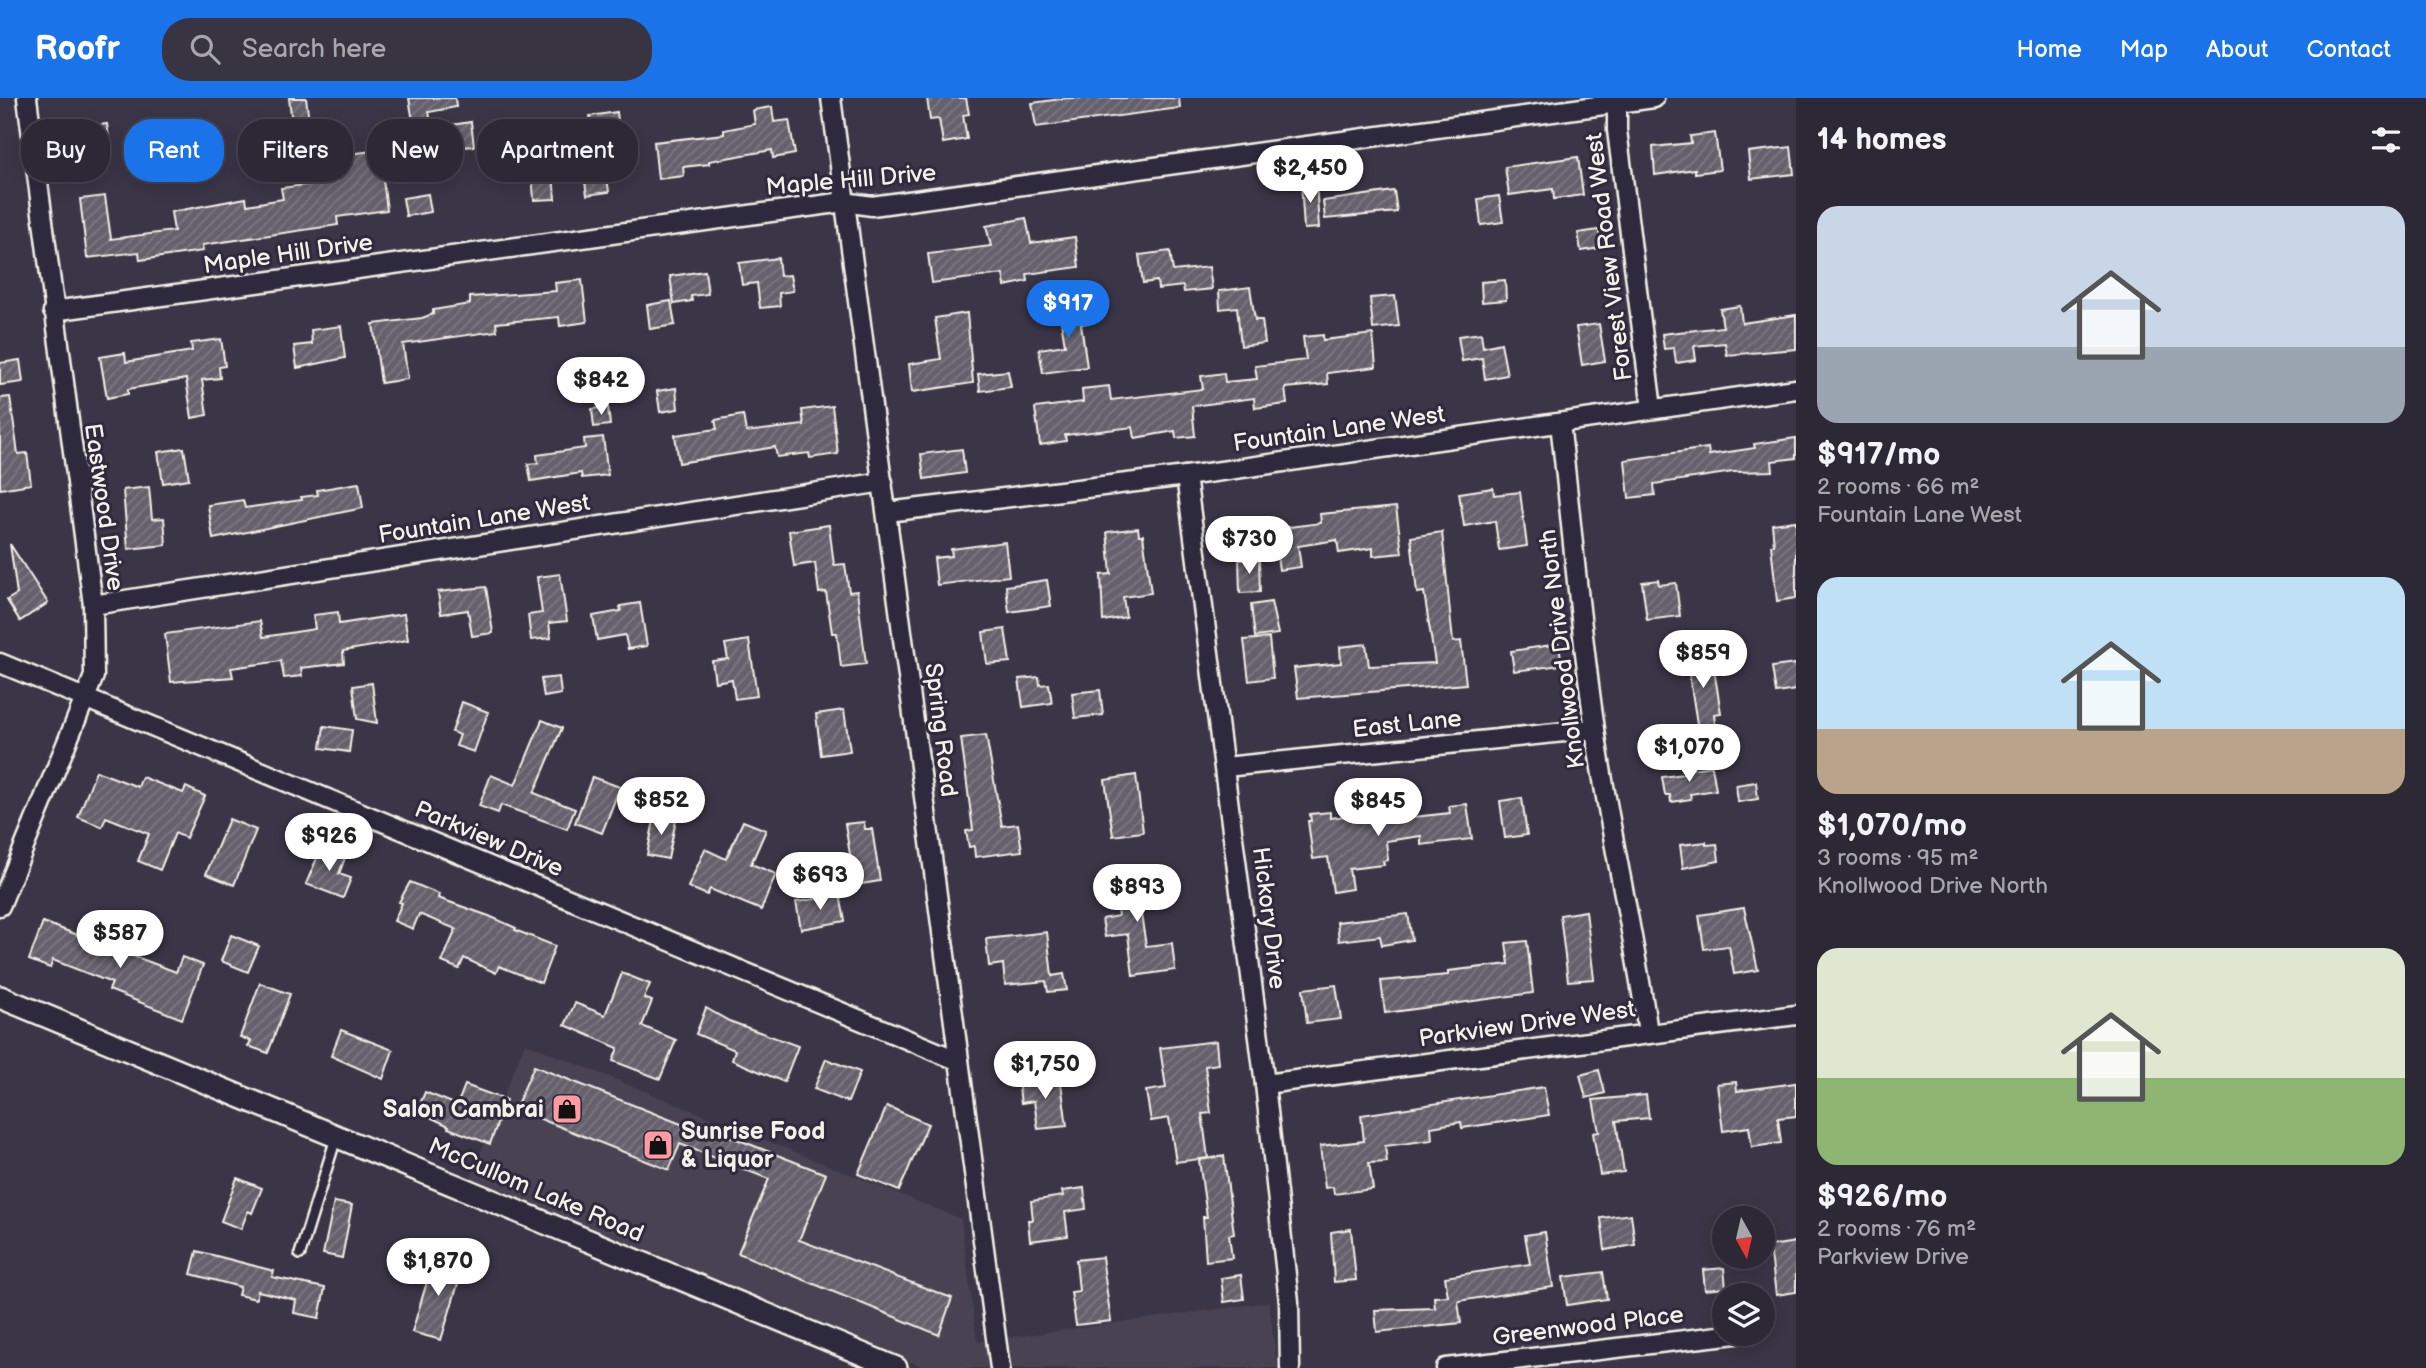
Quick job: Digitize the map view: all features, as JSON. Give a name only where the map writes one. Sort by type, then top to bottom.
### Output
[{"type":"street","name":"Eastwood Drive","points":[[0,906],[87,699],[94,676],[93,605],[27,98]]},
{"type":"street","name":"Spring Road","points":[[831,98],[1000,1368]]},
{"type":"street","name":"Maple Hill Drive","points":[[53,311],[844,202],[872,206],[1654,98]]},
{"type":"street","name":"Forest View Road West","points":[[1617,101],[1617,130],[1652,409]]},
{"type":"street","name":"Fountain Lane West","points":[[887,512],[1186,476],[1796,389]]},
{"type":"street","name":"Knollwood Drive North","points":[[1560,423],[1594,729],[1617,866],[1638,958],[1648,1033]]},
{"type":"street","name":"Hickory Drive","points":[[1186,476],[1265,1084],[1289,1302],[1290,1368]]},
{"type":"street","name":"Fountain Lane West","points":[[93,605],[883,482]]},
{"type":"street","name":"Parkview Drive","points":[[0,663],[959,1061]]},
{"type":"street","name":"East Lane","points":[[1225,767],[1594,729]]},
{"type":"street","name":"McCullom Lake Road","points":[[0,997],[896,1368]]},
{"type":"street","name":"Parkview Drive West","points":[[1265,1084],[1796,1016]]},
{"type":"street","name":"Greenwood Place","points":[[1446,1368],[1712,1337]]},
{"type":"lane","points":[[300,1254],[337,1136]]},
{"type":"shaded area","points":[[525,1043],[961,1219],[977,1342],[1269,1302],[1277,1368],[925,1368],[650,1251],[470,1179]]},
{"type":"building","points":[[289,98],[306,98],[309,119],[292,119]]},
{"type":"building","points":[[409,98],[455,98],[456,107],[429,112],[430,119],[413,119]]},
{"type":"building","points":[[927,98],[966,98],[969,114],[963,115],[967,139],[943,143],[939,119],[930,120]]},
{"type":"building","points":[[1068,98],[1179,98],[1180,108],[1036,127],[1032,103]]},
{"type":"building","points":[[772,107],[774,122],[789,120],[795,154],[773,158],[772,150],[709,161],[709,164],[683,167],[684,176],[658,179],[654,142],[724,134],[724,130],[755,124],[753,110]]},
{"type":"building","points":[[617,112],[618,119],[590,119],[590,116]]},
{"type":"building","points":[[471,122],[474,146],[463,147],[463,123]]},
{"type":"building","points":[[1715,133],[1720,170],[1695,173],[1695,169],[1655,175],[1653,147],[1691,143],[1690,136]]},
{"type":"building","points":[[1791,147],[1794,174],[1751,179],[1748,152]]},
{"type":"building","points":[[367,152],[367,182],[383,182],[387,210],[337,217],[338,225],[202,245],[203,251],[140,260],[139,252],[87,258],[80,199],[105,196],[111,239],[174,231],[171,212],[246,198],[247,205],[283,199],[281,188],[353,182],[353,153]]},
{"type":"building","points":[[1578,157],[1583,195],[1554,199],[1553,189],[1509,195],[1505,167]]},
{"type":"building","points":[[1316,181],[1319,228],[1304,229],[1301,182]]},
{"type":"building","points":[[533,182],[554,182],[555,199],[534,200]]},
{"type":"building","points":[[585,182],[608,182],[609,192],[587,195]]},
{"type":"building","points":[[1394,191],[1397,212],[1325,219],[1323,201]]},
{"type":"building","points":[[428,194],[431,212],[406,216],[403,198]]},
{"type":"building","points":[[1499,196],[1503,222],[1481,225],[1478,199]]},
{"type":"building","points":[[1026,218],[1031,243],[1075,237],[1079,267],[1027,274],[1028,281],[1005,286],[1003,274],[932,283],[928,254],[991,246],[986,226]]},
{"type":"building","points":[[1599,230],[1601,248],[1581,251],[1578,233]]},
{"type":"building","points":[[1170,251],[1173,271],[1209,267],[1212,289],[1184,292],[1183,286],[1158,289],[1157,281],[1143,283],[1139,255]]},
{"type":"building","points":[[778,258],[780,276],[790,275],[793,291],[779,293],[780,306],[760,308],[757,283],[742,285],[739,263]]},
{"type":"building","points":[[705,271],[708,294],[691,296],[692,301],[674,304],[670,276]]},
{"type":"building","points":[[582,280],[587,322],[560,326],[559,317],[496,323],[497,331],[403,344],[408,379],[381,383],[373,324],[422,318],[433,314],[433,310],[470,304],[470,297],[556,291],[555,283]]},
{"type":"building","points":[[1505,280],[1506,300],[1482,302],[1481,282]]},
{"type":"building","points":[[1250,287],[1255,320],[1262,320],[1265,343],[1241,346],[1237,307],[1220,309],[1219,291]]},
{"type":"building","points":[[1395,296],[1399,326],[1373,329],[1370,298]]},
{"type":"building","points":[[1084,299],[1088,323],[1081,324],[1087,367],[1043,373],[1039,349],[1065,345],[1058,303]]},
{"type":"building","points":[[671,301],[675,325],[650,329],[647,305]]},
{"type":"building","points":[[1740,306],[1742,323],[1796,315],[1796,349],[1727,355],[1725,343],[1694,346],[1696,360],[1676,363],[1674,348],[1664,349],[1662,334],[1723,327],[1720,309]]},
{"type":"building","points":[[967,313],[973,383],[912,392],[909,364],[941,359],[935,318]]},
{"type":"building","points":[[1599,324],[1605,361],[1582,365],[1576,327]]},
{"type":"building","points":[[341,326],[345,358],[297,368],[294,346],[312,344],[311,330]]},
{"type":"building","points":[[1481,333],[1483,347],[1501,343],[1507,375],[1485,379],[1482,358],[1462,361],[1458,336]]},
{"type":"building","points":[[1373,334],[1376,367],[1327,373],[1328,384],[1285,388],[1287,404],[1255,408],[1254,398],[1192,406],[1195,436],[1176,438],[1175,431],[1135,438],[1133,427],[1065,435],[1066,441],[1040,445],[1035,408],[1083,402],[1082,389],[1109,386],[1111,400],[1203,389],[1201,376],[1224,373],[1225,382],[1257,379],[1255,366],[1306,360],[1303,337],[1323,335],[1323,340]]},
{"type":"building","points":[[221,339],[225,366],[219,367],[220,378],[202,380],[207,415],[192,418],[186,379],[128,389],[128,394],[107,398],[100,357],[125,353],[126,362],[192,351],[191,343]]},
{"type":"building","points":[[20,360],[23,382],[0,385],[0,363]]},
{"type":"building","points":[[1008,371],[1011,387],[980,391],[978,374]]},
{"type":"building","points":[[676,388],[678,409],[660,412],[657,391]]},
{"type":"building","points":[[10,397],[18,454],[27,453],[31,484],[0,489],[0,398]]},
{"type":"building","points":[[832,406],[838,454],[810,458],[809,453],[777,457],[775,447],[679,463],[675,435],[717,429],[715,420],[743,415],[746,432],[804,425],[802,410]]},
{"type":"building","points":[[608,407],[610,425],[594,427],[592,409]]},
{"type":"building","points":[[603,437],[608,475],[582,478],[581,473],[531,481],[528,464],[538,463],[537,455],[585,448],[584,439]]},
{"type":"building","points":[[1796,438],[1796,458],[1772,461],[1773,471],[1733,472],[1654,484],[1655,495],[1629,498],[1625,460],[1708,448],[1709,455],[1755,448],[1754,444]]},
{"type":"building","points":[[184,448],[189,479],[163,483],[158,452]]},
{"type":"building","points":[[962,449],[965,473],[924,479],[921,454]]},
{"type":"building","points":[[359,483],[363,508],[213,539],[208,505],[243,500],[245,508],[302,500],[301,497],[318,495],[317,490]]},
{"type":"building","points":[[149,487],[152,519],[164,518],[166,545],[128,549],[123,490]]},
{"type":"building","points":[[1493,488],[1494,495],[1520,492],[1527,546],[1499,550],[1495,521],[1464,526],[1459,493]]},
{"type":"building","points":[[1396,507],[1402,553],[1373,556],[1373,548],[1339,553],[1337,540],[1298,546],[1301,567],[1279,570],[1273,529],[1321,523],[1320,514]]},
{"type":"building","points":[[1796,521],[1796,598],[1777,601],[1771,545],[1774,545],[1772,524]]},
{"type":"building","points":[[829,525],[834,565],[845,564],[849,592],[857,591],[866,664],[841,667],[837,633],[832,633],[826,592],[819,593],[815,563],[794,566],[789,531]]},
{"type":"building","points":[[1138,528],[1139,535],[1143,535],[1151,593],[1123,597],[1126,617],[1103,621],[1101,575],[1111,574],[1107,532]]},
{"type":"building","points":[[1442,532],[1453,642],[1461,641],[1466,684],[1298,698],[1294,668],[1341,663],[1340,647],[1366,644],[1369,666],[1435,663],[1424,592],[1417,593],[1411,537]]},
{"type":"building","points":[[1005,542],[1009,576],[937,585],[934,558],[952,556],[951,549]]},
{"type":"building","points":[[10,544],[48,603],[20,621],[7,600],[17,594]]},
{"type":"building","points":[[1239,560],[1259,560],[1260,592],[1240,593]]},
{"type":"building","points":[[560,574],[567,621],[549,623],[551,638],[531,640],[528,615],[542,613],[537,577]]},
{"type":"building","points":[[1047,580],[1051,606],[1009,612],[1006,586]]},
{"type":"building","points":[[1658,580],[1659,585],[1676,583],[1680,616],[1647,620],[1642,582]]},
{"type":"building","points":[[486,587],[493,633],[472,636],[468,610],[441,614],[438,592]]},
{"type":"building","points":[[1271,602],[1278,634],[1255,637],[1251,605]]},
{"type":"building","points":[[640,603],[647,646],[628,649],[625,635],[597,640],[593,616],[621,611],[620,606]]},
{"type":"building","points":[[338,612],[339,624],[404,614],[408,640],[343,651],[344,663],[301,668],[302,676],[284,678],[281,661],[231,668],[233,677],[171,682],[165,634],[260,621],[263,637],[315,629],[313,615]]},
{"type":"building","points":[[1005,629],[1010,662],[987,664],[983,632]]},
{"type":"building","points":[[1708,632],[1721,713],[1714,714],[1718,751],[1696,753],[1693,731],[1698,730],[1683,635]]},
{"type":"building","points":[[1269,638],[1273,678],[1249,681],[1244,640]]},
{"type":"building","points":[[749,640],[757,696],[735,699],[732,679],[715,682],[712,661],[728,659],[725,644]]},
{"type":"building","points":[[1559,644],[1562,665],[1514,671],[1511,651]]},
{"type":"building","points":[[1796,664],[1796,690],[1776,693],[1772,667]]},
{"type":"building","points":[[559,677],[561,694],[544,697],[541,679]]},
{"type":"building","points":[[1039,677],[1040,685],[1049,684],[1052,703],[1023,707],[1019,679]]},
{"type":"building","points":[[372,683],[377,723],[357,719],[353,686]]},
{"type":"building","points":[[1100,690],[1103,715],[1075,718],[1072,693]]},
{"type":"building","points":[[462,702],[488,712],[474,752],[456,746],[460,735],[452,732]]},
{"type":"building","points":[[844,710],[850,751],[821,755],[816,714]]},
{"type":"building","points":[[542,720],[562,728],[534,793],[575,809],[567,829],[501,805],[498,813],[479,806],[491,775],[515,785]]},
{"type":"building","points":[[324,726],[352,730],[349,752],[321,748]]},
{"type":"building","points":[[986,735],[1002,826],[1018,824],[1022,851],[975,857],[974,846],[969,847],[966,831],[973,830],[961,738]]},
{"type":"building","points":[[1712,766],[1716,790],[1690,794],[1691,799],[1671,802],[1670,795],[1665,795],[1662,777],[1684,774],[1684,770]]},
{"type":"building","points":[[96,771],[138,787],[142,777],[183,793],[186,787],[205,796],[186,838],[175,833],[160,870],[138,861],[149,834],[106,817],[102,827],[78,817]]},
{"type":"building","points":[[1136,775],[1143,832],[1113,836],[1105,780]]},
{"type":"building","points":[[592,777],[620,787],[602,833],[575,823]]},
{"type":"building","points":[[1756,782],[1758,799],[1738,802],[1736,785]]},
{"type":"building","points":[[1522,798],[1527,835],[1505,838],[1500,801]]},
{"type":"building","points":[[1467,804],[1472,839],[1421,845],[1421,836],[1386,841],[1388,860],[1383,861],[1384,865],[1349,869],[1352,889],[1333,892],[1328,857],[1313,859],[1308,821],[1311,821],[1310,814],[1330,812],[1330,818],[1394,810],[1395,819],[1450,813],[1449,806]]},
{"type":"building","points":[[655,815],[676,820],[668,859],[647,855]]},
{"type":"building","points":[[229,819],[256,830],[234,885],[206,874]]},
{"type":"building","points":[[743,821],[766,830],[751,864],[776,874],[761,910],[710,889],[707,895],[688,887],[705,849],[726,859]]},
{"type":"building","points":[[864,822],[865,829],[872,829],[880,881],[855,885],[845,824]]},
{"type":"building","points":[[1706,842],[1706,845],[1717,844],[1719,861],[1683,868],[1680,845]]},
{"type":"building","points":[[322,846],[346,855],[339,874],[351,878],[343,898],[306,884]]},
{"type":"building","points":[[1152,868],[1155,887],[1137,889],[1146,946],[1172,943],[1175,970],[1133,976],[1128,934],[1105,937],[1102,919],[1118,916],[1113,873]]},
{"type":"building","points":[[410,882],[439,894],[438,898],[489,916],[555,946],[541,983],[499,966],[496,973],[464,958],[459,969],[442,962],[456,929],[419,914],[413,929],[394,921],[402,903],[399,902]]},
{"type":"building","points":[[840,895],[845,921],[801,929],[796,902]]},
{"type":"building","points":[[1744,908],[1758,970],[1734,974],[1729,946],[1704,949],[1699,915]]},
{"type":"building","points":[[1586,911],[1594,979],[1568,981],[1560,915]]},
{"type":"building","points":[[1408,914],[1412,940],[1382,945],[1380,936],[1339,941],[1337,922]]},
{"type":"building","points":[[43,922],[176,972],[182,957],[203,965],[182,1019],[109,990],[112,983],[53,960],[50,968],[29,960]]},
{"type":"building","points":[[1047,932],[1052,976],[1064,974],[1067,990],[1048,992],[1046,981],[1005,985],[1003,964],[989,966],[986,939]]},
{"type":"building","points":[[231,935],[259,946],[248,972],[221,961]]},
{"type":"building","points":[[1527,941],[1533,993],[1385,1013],[1381,981],[1448,975],[1448,971],[1509,964],[1506,943]]},
{"type":"building","points":[[622,973],[650,984],[644,998],[652,1001],[642,1026],[676,1040],[660,1079],[613,1061],[618,1048],[565,1025],[575,1003],[605,1015]]},
{"type":"building","points":[[260,983],[290,994],[268,1053],[248,1046],[251,1041],[240,1037]]},
{"type":"building","points":[[1336,985],[1341,1019],[1307,1023],[1303,989]]},
{"type":"building","points":[[706,1008],[729,1021],[798,1046],[784,1082],[732,1060],[735,1050],[696,1034]]},
{"type":"building","points":[[341,1030],[393,1050],[383,1079],[331,1056]]},
{"type":"building","points":[[1216,1041],[1218,1064],[1205,1066],[1211,1113],[1202,1114],[1208,1158],[1176,1162],[1169,1118],[1151,1121],[1146,1091],[1166,1088],[1160,1048]]},
{"type":"building","points":[[826,1059],[860,1072],[848,1102],[814,1089]]},
{"type":"building","points":[[534,1066],[714,1137],[716,1131],[826,1174],[799,1240],[952,1298],[939,1335],[738,1253],[769,1179],[680,1144],[669,1170],[515,1109]]},
{"type":"building","points":[[1599,1070],[1605,1093],[1586,1098],[1580,1075]]},
{"type":"building","points":[[1060,1076],[1067,1126],[1038,1129],[1034,1101],[1021,1103],[1018,1081]]},
{"type":"building","points":[[1736,1082],[1737,1091],[1796,1083],[1796,1116],[1778,1118],[1781,1143],[1752,1147],[1749,1127],[1723,1131],[1717,1084]]},
{"type":"building","points":[[465,1085],[506,1100],[490,1144],[448,1128],[449,1126],[417,1111],[425,1092],[457,1105]]},
{"type":"building","points":[[1544,1087],[1549,1115],[1462,1128],[1461,1122],[1431,1127],[1432,1140],[1385,1146],[1387,1162],[1369,1163],[1373,1189],[1334,1194],[1333,1187],[1325,1188],[1320,1146],[1364,1141],[1361,1115]]},
{"type":"building","points":[[1646,1095],[1649,1118],[1616,1121],[1624,1172],[1600,1175],[1593,1133],[1599,1132],[1593,1100]]},
{"type":"building","points":[[887,1106],[928,1124],[899,1191],[858,1174]]},
{"type":"building","points":[[1224,1156],[1234,1234],[1229,1235],[1232,1258],[1206,1261],[1203,1217],[1207,1217],[1199,1160]]},
{"type":"building","points":[[237,1178],[262,1188],[252,1213],[248,1211],[241,1229],[221,1221]]},
{"type":"building","points":[[1084,1188],[1086,1209],[1065,1212],[1068,1236],[1030,1241],[1028,1220],[1033,1220],[1031,1201],[1063,1196],[1062,1191]]},
{"type":"building","points":[[334,1202],[352,1205],[342,1258],[323,1254]]},
{"type":"building","points":[[1631,1214],[1635,1245],[1605,1250],[1601,1218]]},
{"type":"building","points":[[1351,1229],[1356,1280],[1334,1282],[1331,1232]]},
{"type":"building","points":[[1545,1232],[1553,1287],[1458,1301],[1461,1323],[1377,1332],[1375,1310],[1435,1308],[1434,1297],[1448,1296],[1445,1277],[1530,1264],[1525,1235]]},
{"type":"building","points":[[1796,1242],[1796,1292],[1776,1295],[1773,1269],[1775,1269],[1775,1245]]},
{"type":"building","points":[[197,1251],[274,1271],[272,1277],[325,1288],[319,1318],[294,1313],[296,1300],[258,1291],[256,1299],[238,1295],[240,1287],[191,1274]]},
{"type":"building","points":[[435,1255],[464,1264],[441,1340],[412,1332]]},
{"type":"building","points":[[1102,1257],[1111,1321],[1076,1325],[1071,1292],[1079,1291],[1076,1260]]},
{"type":"building","points":[[1724,1269],[1726,1283],[1712,1283],[1712,1289],[1705,1290],[1703,1270]]},
{"type":"building","points":[[1603,1272],[1607,1299],[1567,1305],[1563,1277]]},
{"type":"building","points":[[1241,1275],[1244,1299],[1224,1302],[1221,1278]]},
{"type":"place","name":"Salon Cambrai","points":[[567,1109]]},
{"type":"place","name":"Sunrise Food & Liquor","points":[[658,1145]]}]
